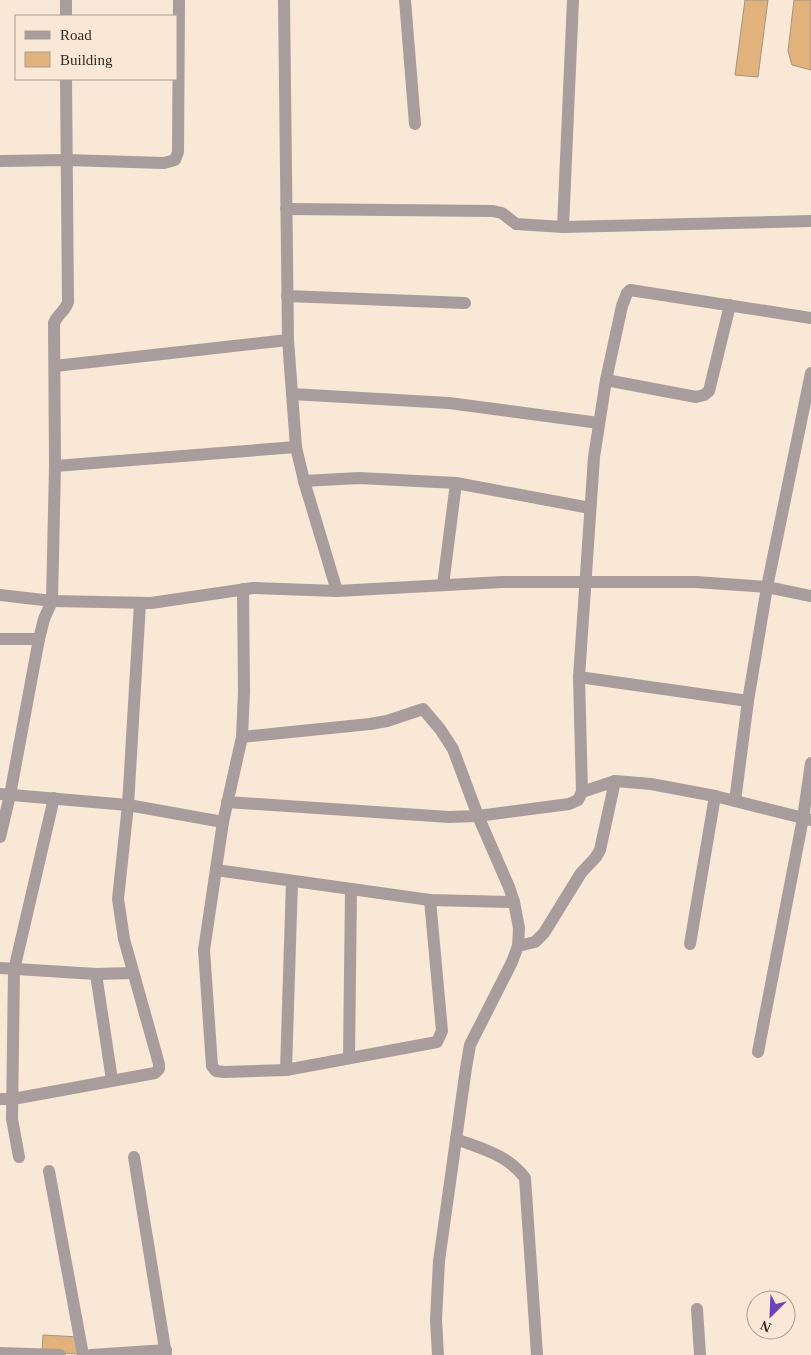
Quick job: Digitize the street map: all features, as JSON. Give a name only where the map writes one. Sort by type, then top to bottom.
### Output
[{"type":"street","points":[[66,0],[66,15]]},
{"type":"street","points":[[0,161],[66,160],[164,163],[175,160],[178,152],[179,0]]},
{"type":"street","points":[[284,0],[288,340],[296,447],[304,481],[337,591]]},
{"type":"street","points":[[405,0],[415,124]]},
{"type":"street","points":[[563,227],[573,0]]},
{"type":"street","points":[[0,837],[5,794],[39,639],[44,619],[52,601],[55,466],[54,323],[57,315],[66,309],[68,302],[66,80]]},
{"type":"street","points":[[286,209],[493,211],[502,213],[516,224],[563,227],[811,221]]},
{"type":"street","points":[[227,802],[449,817],[478,816],[569,804],[578,800],[582,792],[579,678],[584,582],[594,457],[606,380],[622,306],[627,293],[630,290],[811,318]]},
{"type":"street","points":[[287,296],[465,303]]},
{"type":"street","points":[[606,380],[696,397],[709,392],[730,305]]},
{"type":"street","points":[[55,366],[288,340]]},
{"type":"street","points":[[735,801],[748,701],[767,587],[807,413],[811,373]]},
{"type":"street","points":[[292,394],[449,403],[599,423]]},
{"type":"street","points":[[55,466],[296,447]]},
{"type":"street","points":[[304,481],[359,478],[456,483],[590,508]]},
{"type":"street","points":[[443,585],[456,483]]},
{"type":"street","points":[[0,595],[52,601],[140,603],[184,599],[243,590],[279,588],[337,591],[502,582],[696,582],[767,587],[811,596]]},
{"type":"street","points":[[243,590],[244,692],[242,736],[223,822],[204,950],[212,1066],[216,1071],[224,1072],[286,1070],[437,1042],[442,1031],[430,900]]},
{"type":"street","points":[[6,1099],[155,1073],[159,1069],[124,939],[118,899],[128,805],[140,603]]},
{"type":"street","points":[[0,639],[39,639]]},
{"type":"street","points":[[579,678],[748,701]]},
{"type":"street","points":[[242,736],[378,723],[423,709],[440,729],[453,749],[478,816],[514,902],[519,928],[518,946],[512,962],[470,1045],[466,1068],[439,1261],[436,1300],[438,1355]]},
{"type":"street","points":[[758,1052],[807,819],[811,763]]},
{"type":"street","points":[[582,792],[614,781],[651,784],[715,796],[807,819]]},
{"type":"street","points":[[518,946],[535,942],[544,933],[581,873],[596,857],[600,850],[614,781]]},
{"type":"street","points":[[5,794],[128,805],[223,822]]},
{"type":"street","points":[[690,944],[715,796]]},
{"type":"street","points":[[19,1157],[6,1099],[14,970],[54,798]]},
{"type":"street","points":[[216,870],[430,900],[514,902]]},
{"type":"street","points":[[286,1070],[292,881]]},
{"type":"street","points":[[349,1058],[351,889]]},
{"type":"street","points":[[0,968],[96,974],[133,973]]},
{"type":"street","points":[[96,974],[112,1080]]},
{"type":"street","points":[[456,1139],[505,1158],[518,1168],[525,1178],[537,1355]]},
{"type":"street","points":[[91,1355],[166,1352],[134,1157]]},
{"type":"street","points":[[49,1171],[83,1355]]},
{"type":"street","points":[[696,1309],[700,1355]]},
{"type":"street","points":[[0,1353],[60,1355]]},
{"type":"building","points":[[745,0],[768,0],[758,77],[735,75]]},
{"type":"building","points":[[794,0],[811,0],[811,70],[792,65],[788,51]]},
{"type":"building","points":[[43,1335],[79,1337],[78,1354],[42,1352]]}]
